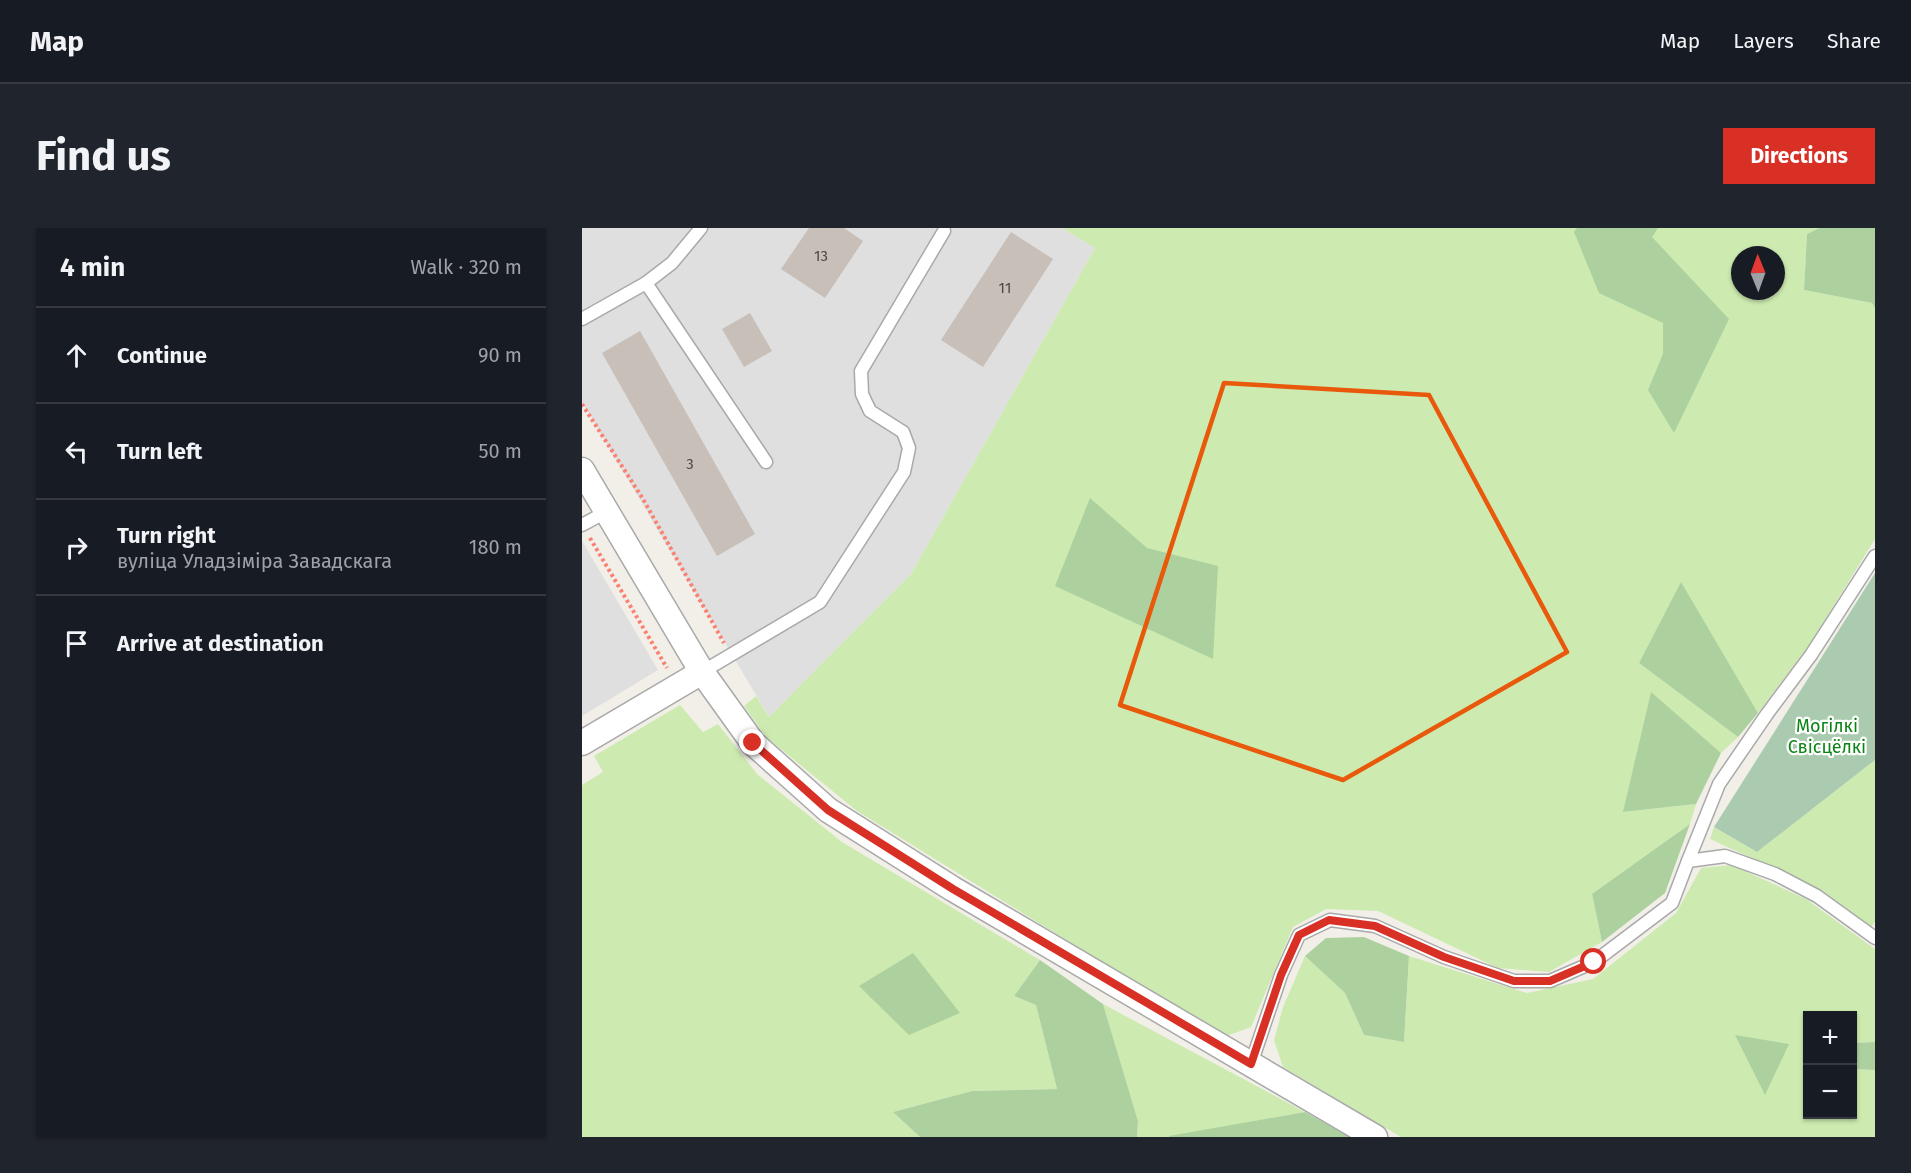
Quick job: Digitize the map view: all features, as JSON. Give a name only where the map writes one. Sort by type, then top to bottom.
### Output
[{"type":"street","points":[[582,471],[702,672],[753,743],[828,810],[953,889],[1375,1137]]},
{"type":"street","points":[[582,743],[702,672]]},
{"type":"lane","points":[[582,319],[645,283],[672,262],[701,228]]},
{"type":"lane","points":[[702,672],[820,602],[904,471],[909,448],[903,432],[870,411],[862,394],[861,371],[944,231]]},
{"type":"lane","points":[[645,283],[766,462]]},
{"type":"lane","points":[[582,525],[606,512]]},
{"type":"lane","points":[[1251,1064],[1281,975],[1299,935],[1329,920],[1375,926],[1444,957],[1514,981],[1550,981],[1594,962],[1672,903],[1719,784],[1811,655],[1875,556]]},
{"type":"lane","points":[[1688,861],[1725,856],[1774,874],[1817,896],[1875,938]]},
{"type":"path","points":[[582,404],[643,499],[731,655]]},
{"type":"path","points":[[582,525],[678,687]]},
{"type":"highlighted area","points":[[1224,383],[1429,395],[1567,652],[1343,780],[1120,705]]},
{"type":"shaded area","points":[[582,228],[1062,228],[1095,248],[911,574],[769,717],[582,402]]},
{"type":"shaded area","points":[[582,541],[658,670],[582,716]]},
{"type":"green space","points":[[1062,228],[1819,228],[1807,234],[1804,290],[1872,303],[1875,308],[1875,539],[1810,644],[1758,713],[1681,583],[1639,663],[1738,737],[1721,753],[1651,693],[1624,812],[1696,804],[1690,824],[1592,894],[1602,942],[1549,972],[1498,968],[1378,911],[1326,909],[1293,927],[1251,1027],[1224,1037],[857,811],[766,737],[744,706],[756,696],[769,717],[911,574],[1095,248]]},
{"type":"green space","points":[[1577,228],[1658,228],[1652,237],[1729,319],[1674,433],[1648,390],[1663,354],[1663,323],[1599,293],[1574,232]]},
{"type":"green space","points":[[1819,228],[1875,228],[1875,308],[1872,303],[1804,290],[1807,234]]},
{"type":"green space","points":[[1090,498],[1147,548],[1218,566],[1213,659],[1055,586]]},
{"type":"green space","name":"Могілкі Свісцёлкі","points":[[1875,573],[1875,760],[1757,852],[1714,827]]},
{"type":"green space","points":[[1681,582],[1758,713],[1738,737],[1639,663]]},
{"type":"green space","points":[[1651,692],[1721,753],[1696,804],[1623,812]]},
{"type":"green space","points":[[680,705],[703,732],[718,724],[757,774],[842,842],[1040,960],[1014,996],[1036,1005],[1057,1089],[972,1091],[893,1112],[920,1137],[582,1137],[582,785],[603,772],[594,756]]},
{"type":"green space","points":[[1875,760],[1875,922],[1871,927],[1823,891],[1710,839],[1714,827],[1757,852]]},
{"type":"green space","points":[[1690,824],[1665,893],[1602,942],[1592,894]]},
{"type":"green space","points":[[1732,865],[1806,899],[1875,949],[1875,1042],[1857,1043],[1857,1011],[1803,1011],[1803,1119],[1857,1119],[1857,1069],[1875,1070],[1875,1137],[1401,1137],[1283,1067],[1274,1040],[1283,1007],[1305,956],[1345,993],[1364,1035],[1404,1042],[1409,956],[1527,993],[1593,979],[1676,913],[1701,868]]},
{"type":"green space","points":[[1364,937],[1409,956],[1404,1042],[1364,1035],[1345,993],[1305,956],[1326,938]]},
{"type":"green space","points":[[913,953],[960,1013],[909,1035],[859,986]]},
{"type":"green space","points":[[1040,960],[1103,1004],[1138,1121],[1137,1137],[920,1137],[893,1112],[972,1091],[1057,1089],[1036,1005],[1014,996]]},
{"type":"green space","points":[[1103,1004],[1305,1112],[1169,1137],[1137,1137],[1138,1121]]},
{"type":"green space","points":[[1735,1035],[1789,1044],[1765,1095]]},
{"type":"green space","points":[[1875,1042],[1875,1070],[1857,1069],[1857,1043]]},
{"type":"green space","points":[[1305,1112],[1350,1137],[1169,1137],[1169,1136]]},
{"type":"building","points":[[809,228],[844,228],[863,241],[825,298],[781,269]]},
{"type":"building","points":[[1011,232],[1053,259],[983,367],[941,340]]},
{"type":"building","points":[[750,313],[772,351],[744,367],[722,329]]},
{"type":"building","points":[[640,331],[755,534],[717,556],[602,353]]},
{"type":"route","points":[[753,743],[828,810],[953,889],[1251,1064],[1281,975],[1299,935],[1329,920],[1375,926],[1444,957],[1514,981],[1550,981],[1594,962]]}]
